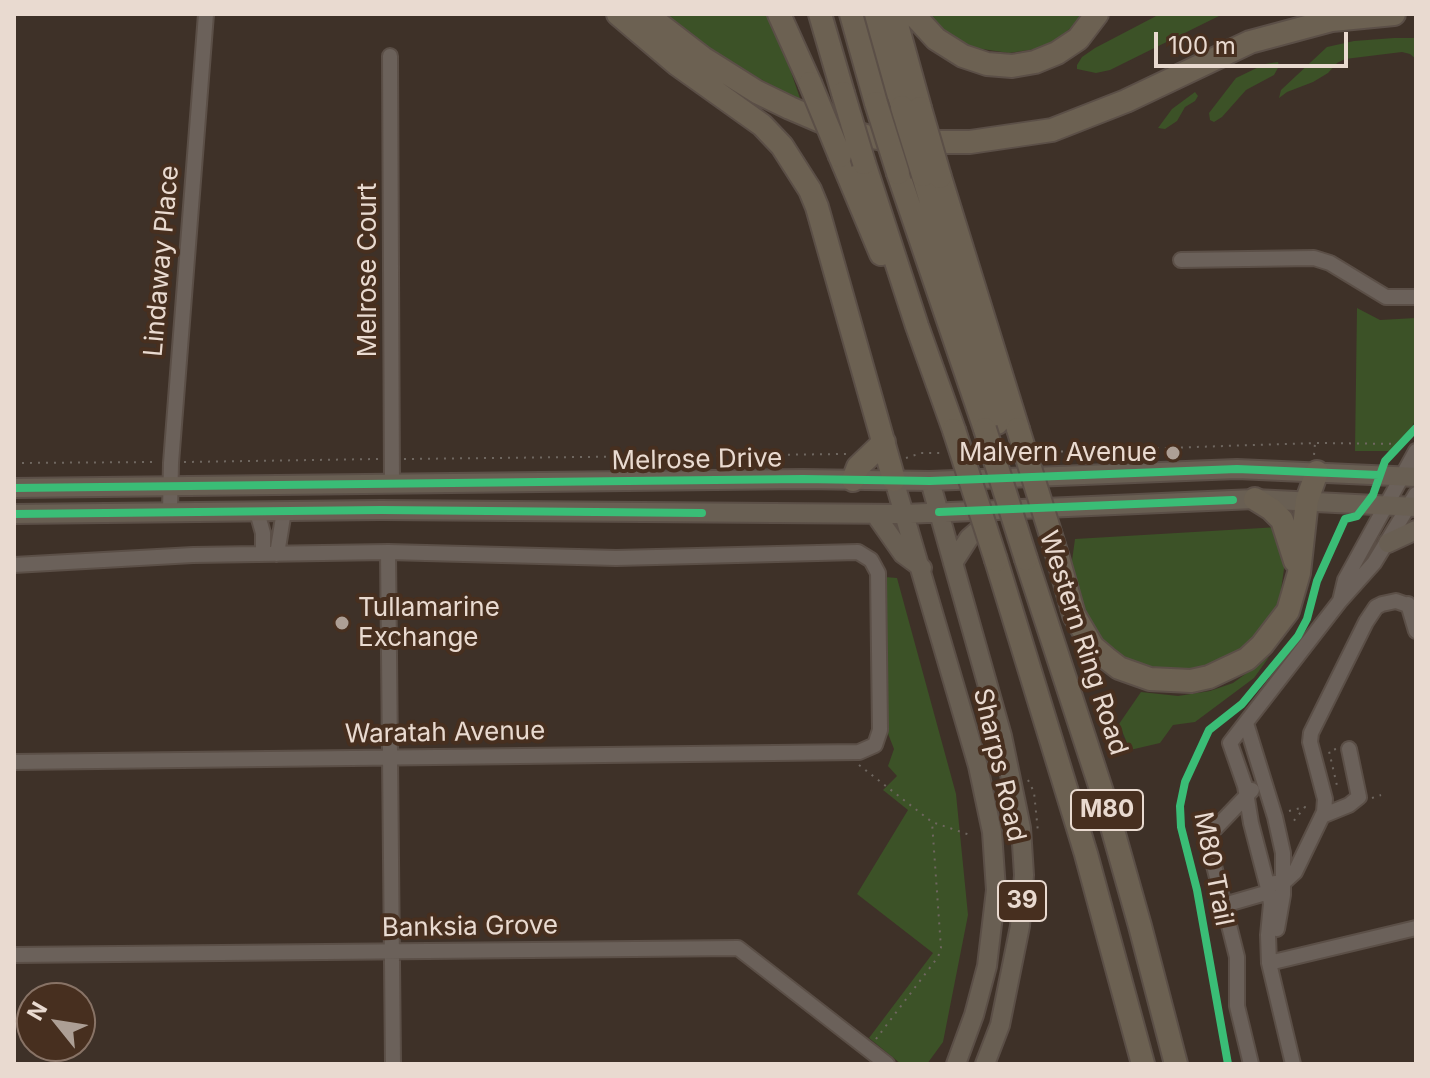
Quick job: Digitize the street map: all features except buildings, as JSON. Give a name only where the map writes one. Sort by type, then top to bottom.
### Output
[{"type":"highway","points":[[618,14],[678,65],[762,125],[799,171],[817,207],[877,448],[894,480]]},
{"type":"highway","points":[[646,14],[703,58],[757,92],[832,126],[900,142],[970,142],[1052,130],[1075,122],[1222,54],[1275,34],[1332,20],[1394,14]]},
{"type":"highway","points":[[779,14],[875,241],[917,326]]},
{"type":"highway","name":"M80","points":[[820,14],[864,163],[996,560],[1086,854],[1143,1064]]},
{"type":"highway","name":"Western Ring Road","points":[[851,14],[898,173],[1000,429],[1041,559],[1176,1064]]},
{"type":"highway","points":[[876,14],[911,108],[1000,429],[1041,559],[1093,647],[1119,668],[1134,675],[1172,681],[1209,677],[1247,659],[1288,611],[1299,573],[1307,500],[1317,472]]},
{"type":"highway","points":[[894,14],[911,108]]},
{"type":"highway","points":[[913,14],[936,39],[963,56],[987,64],[1012,66],[1035,62],[1057,53],[1078,39],[1097,14]]},
{"type":"highway","points":[[853,480],[858,467],[877,448]]},
{"type":"highway","points":[[1255,499],[1282,520],[1299,573]]},
{"type":"main road","name":"Melrose Drive","points":[[14,488],[930,481],[1206,469],[1408,477]]},
{"type":"main road","name":"Sharps Road","points":[[894,480],[922,568],[983,788],[992,832],[996,890],[987,966],[956,1064]]},
{"type":"main road","name":"Sharps Road","points":[[930,481],[1013,781],[1021,828],[1023,893],[1012,976],[1000,1025],[985,1064]]},
{"type":"main road","points":[[514,483],[514,511]]},
{"type":"main road","name":"Melrose Drive","points":[[14,514],[514,511],[904,514],[1255,499],[1386,505],[1414,502]]},
{"type":"main road","points":[[953,563],[969,538],[983,526],[989,512]]},
{"type":"main road","points":[[875,514],[903,554],[922,568]]},
{"type":"main road","points":[[1388,543],[1416,530]]},
{"type":"main road","points":[[996,890],[1023,893]]},
{"type":"street","name":"Lindaway Place","points":[[170,512],[171,463],[206,14]]},
{"type":"street","name":"Melrose Court","points":[[390,56],[392,484]]},
{"type":"street","points":[[1181,260],[1314,258],[1330,263],[1386,297],[1416,297]]},
{"type":"street","points":[[1340,601],[1345,580],[1386,505],[1408,477],[1409,448]]},
{"type":"street","points":[[1293,1064],[1273,981],[1268,935],[1271,904],[1267,883],[1246,791],[1230,743],[1340,601],[1360,581],[1414,502]]},
{"type":"street","points":[[270,554],[284,511]]},
{"type":"street","points":[[257,512],[270,554]]},
{"type":"street","points":[[14,565],[193,555],[388,552],[393,1064]]},
{"type":"street","name":"Waratah Avenue","points":[[14,762],[859,752],[875,745],[880,730],[878,573],[867,557],[847,552],[786,556],[616,558],[388,552]]},
{"type":"street","points":[[1224,905],[1267,883],[1284,882],[1298,867],[1322,816],[1325,799],[1310,742],[1313,727],[1371,613],[1376,607],[1389,602],[1412,606],[1416,631]]},
{"type":"street","points":[[1246,723],[1275,816],[1284,858],[1284,882],[1272,962]]},
{"type":"street","points":[[1322,816],[1349,805],[1359,797],[1349,749]]},
{"type":"street","points":[[1251,1064],[1237,1006],[1238,964],[1205,829],[1246,791],[1254,788],[1260,768]]},
{"type":"street","points":[[1267,883],[1284,858],[1296,853],[1312,836]]},
{"type":"street","points":[[1272,962],[1416,928]]},
{"type":"street","name":"Banksia Grove","points":[[14,955],[738,948],[887,1064]]},
{"type":"street","points":[[1238,964],[1229,1006],[1243,1064]]},
{"type":"path","points":[[1379,475],[1385,461],[1409,448],[1413,434]]},
{"type":"path","points":[[1315,443],[1409,448]]},
{"type":"path","points":[[14,463],[854,454],[865,448],[877,448]]},
{"type":"path","points":[[858,765],[932,822],[973,836]]},
{"type":"path","points":[[1275,816],[1305,807],[1286,831],[1279,834]]},
{"type":"path","points":[[876,1039],[938,957],[941,948],[932,822]]},
{"type":"green space","points":[[662,14],[771,14],[801,101],[727,61]]},
{"type":"green space","points":[[928,14],[1087,14],[1054,42],[1042,48],[1009,53],[969,47],[950,36]]},
{"type":"green space","points":[[1160,14],[1223,14],[1110,70],[1096,73],[1077,69],[1082,57],[1095,48]]},
{"type":"green space","points":[[1416,38],[1416,59],[1402,52],[1345,59],[1313,82],[1279,98],[1281,90],[1327,47]]},
{"type":"green space","points":[[1278,62],[1274,75],[1246,90],[1222,117],[1214,122],[1210,120],[1209,113],[1236,78],[1265,64]]},
{"type":"green space","points":[[1195,92],[1198,96],[1195,101],[1185,107],[1177,121],[1165,129],[1158,128],[1172,109]]},
{"type":"green space","points":[[1357,308],[1380,320],[1416,318],[1416,418],[1398,451],[1355,451]]},
{"type":"green space","points":[[1279,527],[1286,555],[1280,597],[1274,613],[1250,645],[1209,669],[1162,673],[1136,664],[1102,639],[1076,595],[1071,568],[1075,539]]},
{"type":"green space","points":[[885,577],[897,578],[956,794],[968,915],[943,1042],[927,1064],[901,1064],[869,1038],[933,953],[857,894],[908,810],[883,790],[897,776],[888,766],[894,749],[887,731]]},
{"type":"green space","points":[[1269,657],[1254,678],[1195,722],[1173,725],[1160,743],[1130,750],[1119,724],[1141,692],[1178,696],[1210,691],[1233,683]]},
{"type":"cycle path","name":"M80 Trail","points":[[1228,1064],[1197,890],[1181,827],[1180,806],[1185,782],[1209,730],[1242,704],[1298,636],[1307,619],[1317,581],[1345,519],[1357,516],[1373,495],[1385,461],[1416,428]]},
{"type":"cycle path","points":[[14,488],[803,479],[930,481],[1237,469],[1379,475]]},
{"type":"cycle path","points":[[939,512],[1233,500]]},
{"type":"cycle path","points":[[14,514],[381,510],[702,513]]},
{"type":"place","name":"Malvern Avenue","points":[[1173,453]]},
{"type":"place","name":"Tullamarine Exchange","points":[[342,623]]}]
